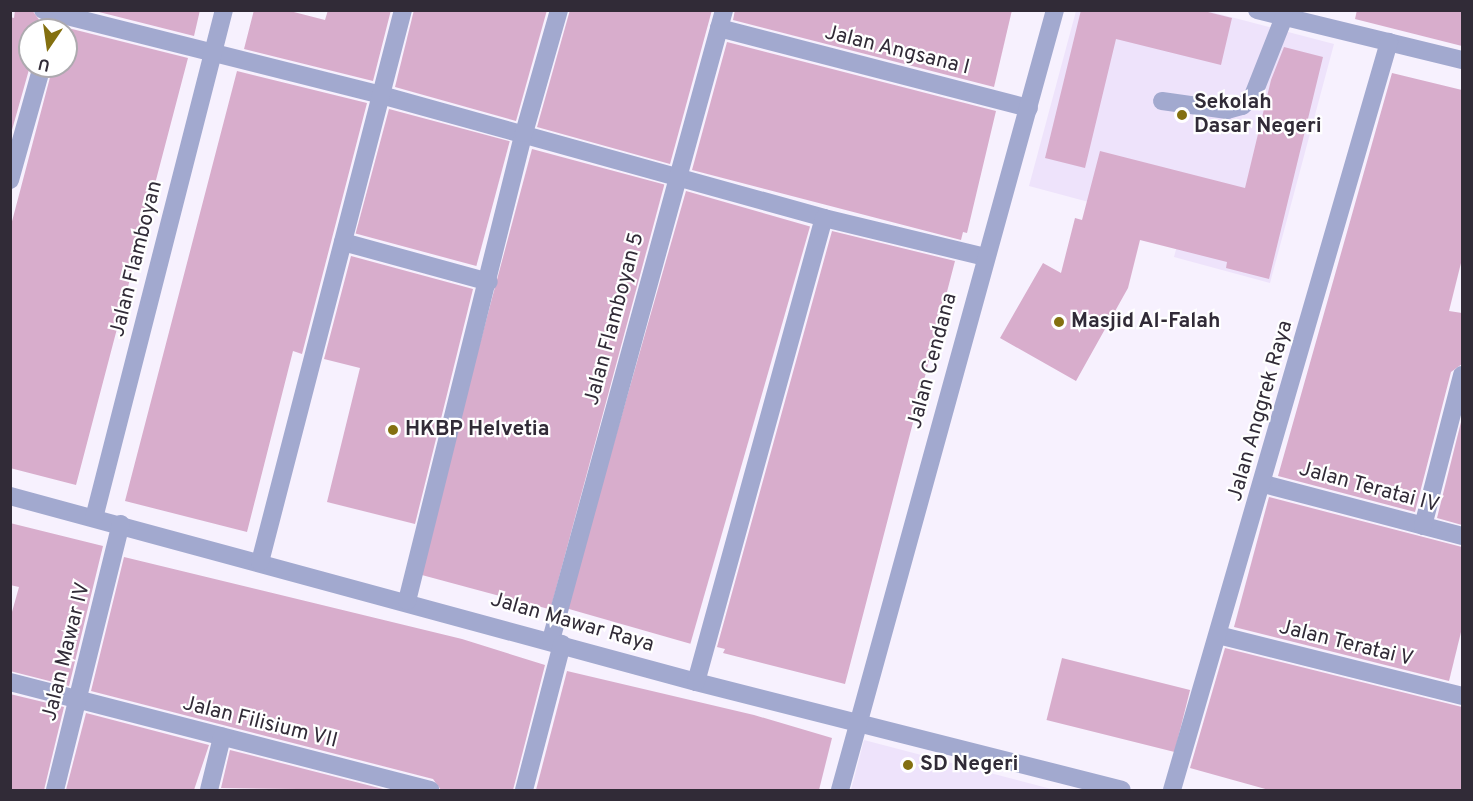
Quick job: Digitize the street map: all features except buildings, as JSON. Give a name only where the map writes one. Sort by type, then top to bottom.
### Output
[{"type":"street","name":"Jalan Flamboyan","points":[[94,518],[224,10]]},
{"type":"street","points":[[260,562],[403,10]]},
{"type":"street","points":[[407,601],[489,282],[524,133],[560,10]]},
{"type":"street","name":"Jalan Cendana","points":[[840,790],[985,257],[1029,108],[1054,10]]},
{"type":"street","points":[[1257,10],[1284,17],[1322,19],[1389,42],[1462,60]]},
{"type":"street","points":[[52,16],[381,95],[824,218],[985,257]]},
{"type":"street","points":[[1162,101],[1227,110],[1242,106],[1252,98],[1284,17]]},
{"type":"street","name":"Jalan Angsana I","points":[[721,19],[1029,108]]},
{"type":"street","name":"Jalan Flamboyan 5","points":[[524,790],[556,642],[721,19]]},
{"type":"street","name":"Jalan Anggrek Raya","points":[[1172,790],[1264,484],[1389,42]]},
{"type":"street","points":[[10,180],[13,161],[38,78]]},
{"type":"street","points":[[696,682],[824,218]]},
{"type":"street","points":[[343,242],[489,282]]},
{"type":"street","points":[[1423,526],[1462,375]]},
{"type":"street","name":"Jalan Teratai IV","points":[[1264,484],[1462,536]]},
{"type":"street","name":"Jalan Mawar Raya","points":[[10,496],[407,601],[696,682],[1122,790]]},
{"type":"street","name":"Jalan Mawar IV","points":[[56,790],[121,524]]},
{"type":"street","name":"Jalan Teratai V","points":[[1218,635],[1462,696]]},
{"type":"street","name":"Jalan Filisium VII","points":[[10,682],[222,737],[363,782],[430,790]]},
{"type":"street","points":[[209,790],[222,737]]},
{"type":"shaded area","name":"Sekolah Dasar Negeri","points":[[1076,11],[1208,11],[1334,44],[1270,283],[1174,257],[1182,227],[1029,186]]},
{"type":"shaded area","name":"SD Negeri","points":[[864,740],[1055,790],[851,790]]},
{"type":"place","name":"Sekolah Dasar Negeri","points":[[1182,115]]},
{"type":"place","name":"Masjid Al-Falah","points":[[1059,322]]},
{"type":"place","name":"HKBP Helvetia","points":[[393,430]]},
{"type":"place","name":"SD Negeri","points":[[908,765]]}]
